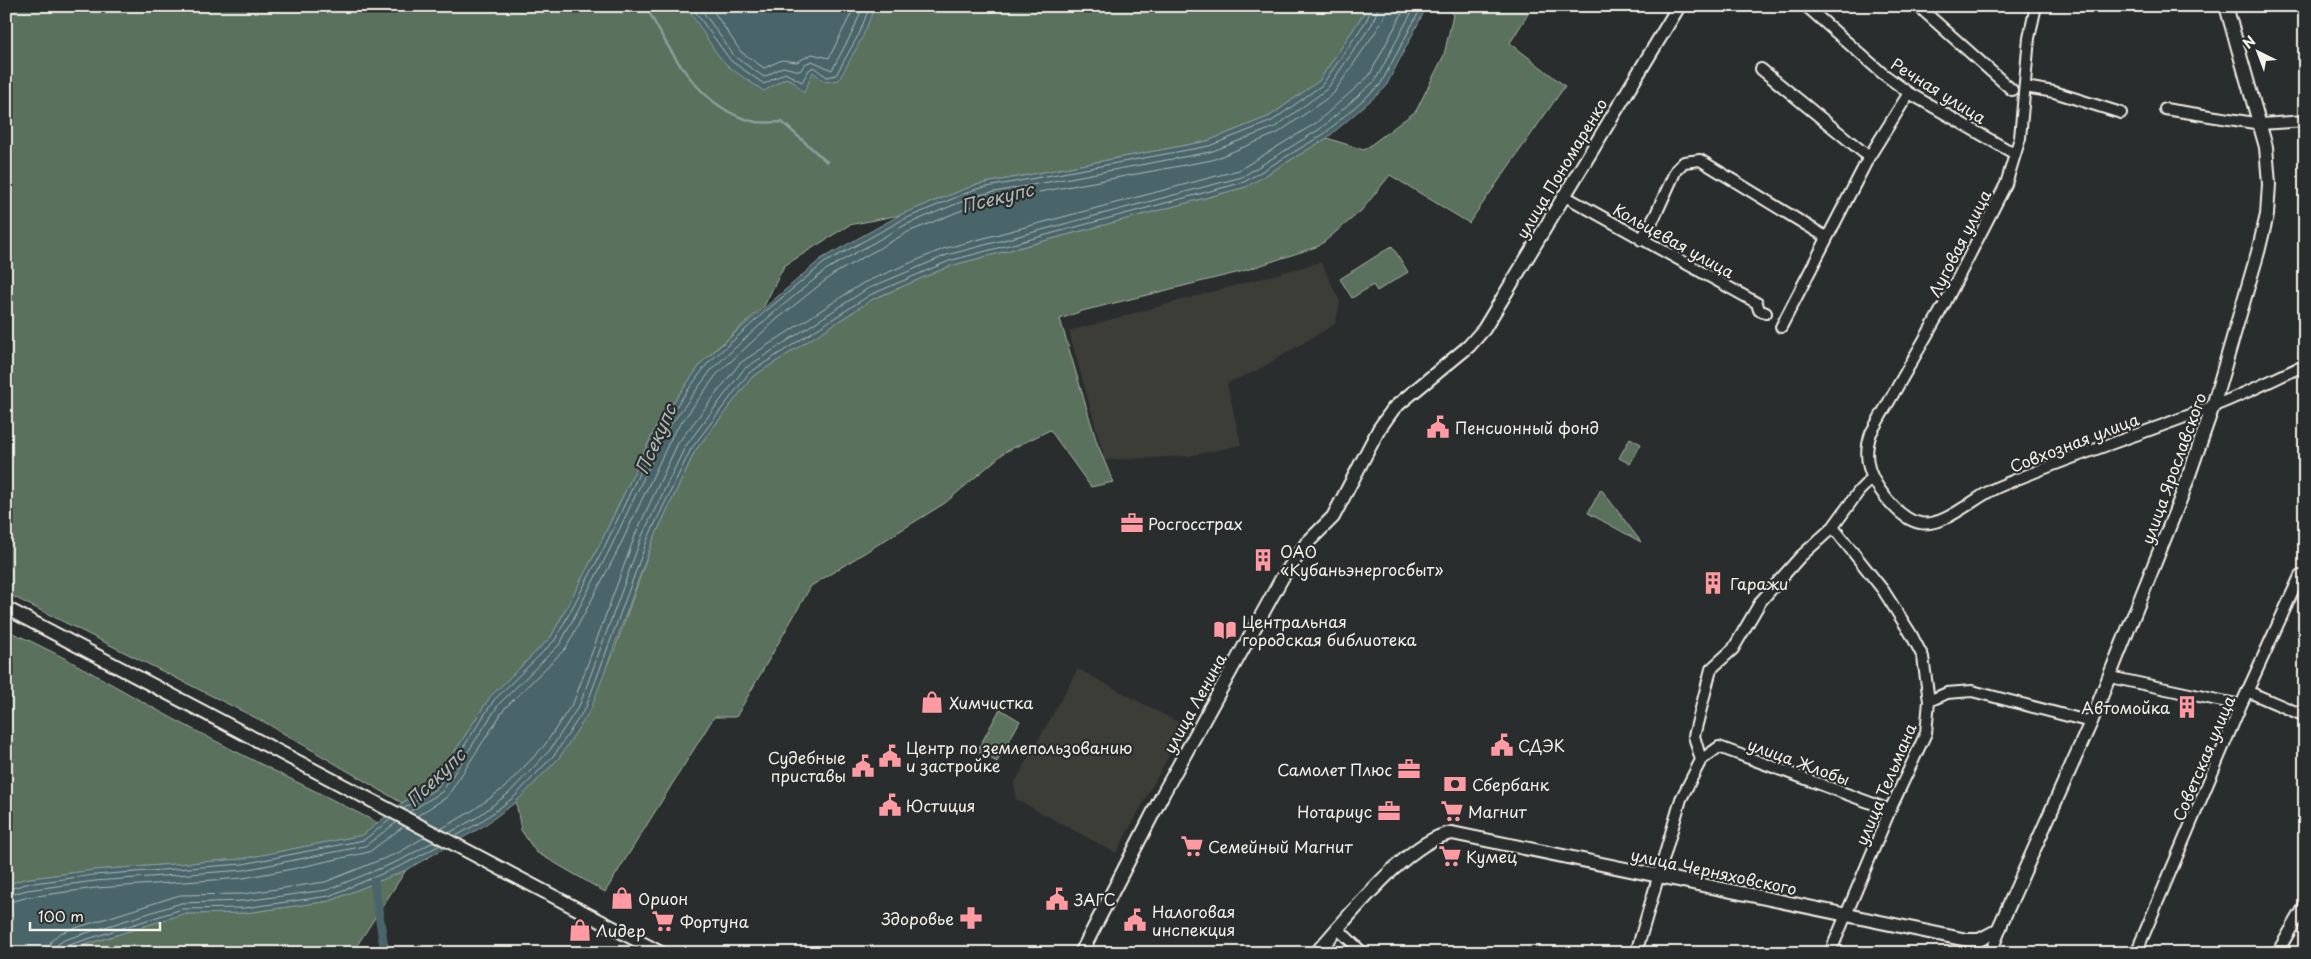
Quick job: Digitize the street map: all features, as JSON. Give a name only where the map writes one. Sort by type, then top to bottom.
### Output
[{"type":"street","name":"улица Пономаренко","points":[[1470,346],[1484,329],[1563,195],[1679,6]]},
{"type":"street","name":"Речная улица","points":[[1806,6],[1882,73],[1909,93],[2015,154]]},
{"type":"street","points":[[1918,6],[2012,90]]},
{"type":"street","name":"Луговая улица","points":[[1872,478],[1868,462],[1868,444],[1871,433],[1944,305],[2006,184],[2020,138],[2029,38],[2036,6]]},
{"type":"street","name":"улица Ярославского","points":[[1991,953],[2000,927],[2110,677],[2182,495],[2213,406],[2267,215],[2269,184],[2261,124],[2226,6]]},
{"type":"street","points":[[1761,69],[1870,157]]},
{"type":"street","points":[[2025,87],[2054,92],[2121,114]]},
{"type":"street","points":[[1781,327],[1826,236],[1870,157],[1909,93]]},
{"type":"street","points":[[2165,109],[2261,124],[2305,121]]},
{"type":"street","points":[[1641,240],[1655,216],[1676,170],[1684,162],[1700,160],[1826,236]]},
{"type":"street","name":"Кольцевая улица","points":[[1563,195],[1757,303],[1758,310],[1766,313]]},
{"type":"street","name":"улица Ленина","points":[[1081,953],[1164,792],[1282,578],[1306,544],[1333,517],[1378,429],[1394,408],[1470,346]]},
{"type":"street","name":"Совхозная улица","points":[[1872,478],[1898,512],[1907,518],[1920,524],[1938,522],[1996,488],[2213,406],[2305,365]]},
{"type":"street","points":[[1636,953],[1681,799],[1701,760],[1694,736],[1711,669],[1733,649],[1761,601],[1800,557],[1833,527],[1859,490],[1872,478]]},
{"type":"street","name":"улица Тельмана","points":[[1830,953],[1890,810],[1926,733],[1929,701],[1923,657],[1911,634],[1883,590],[1833,527]]},
{"type":"street","name":"Советская улица","points":[[2136,953],[2300,576]]},
{"type":"street","points":[[6,608],[661,953]]},
{"type":"street","points":[[2110,677],[2242,706]]},
{"type":"street","points":[[1929,701],[1947,693],[1972,691],[2091,722]]},
{"type":"street","points":[[2248,692],[2305,716]]},
{"type":"street","name":"улица Жлобы","points":[[1701,760],[1720,747],[1890,810]]},
{"type":"street","name":"улица Черняховского","points":[[1338,929],[1403,860],[1426,842],[1441,834],[1452,833],[1967,940],[1979,940],[2000,927]]},
{"type":"street","points":[[2277,953],[2305,905]]},
{"type":"street","points":[[1316,953],[1338,929],[1363,953]]},
{"type":"shaded area","points":[[1321,262],[1340,302],[1335,324],[1256,371],[1227,383],[1241,445],[1189,456],[1105,460],[1069,331]]},
{"type":"shaded area","points":[[1078,669],[1185,726],[1116,853],[1016,799],[1014,784]]},
{"type":"green space","points":[[6,6],[684,6],[695,18],[727,65],[764,90],[786,78],[793,81],[813,71],[873,6],[1369,6],[1319,81],[1270,116],[1208,141],[975,185],[900,215],[849,225],[784,266],[764,306],[703,361],[657,425],[599,546],[551,637],[490,697],[433,785],[402,803],[266,723],[6,593]]},
{"type":"green space","points":[[1445,6],[1533,6],[1510,43],[1565,86],[1469,223],[1390,175],[1361,211],[1319,246],[1240,272],[1082,311],[1060,319],[1097,443],[1113,482],[1091,487],[1050,430],[1005,452],[945,503],[811,586],[736,717],[714,717],[605,892],[536,852],[521,830],[516,802],[559,758],[614,651],[653,540],[695,451],[752,377],[873,299],[950,266],[1246,187],[1327,138],[1364,150],[1416,111],[1444,55],[1453,15]]},
{"type":"green space","points":[[1392,246],[1408,272],[1377,291],[1373,285],[1352,298],[1340,279]]},
{"type":"green space","points":[[1630,438],[1641,444],[1630,464],[1619,458]]},
{"type":"green space","points":[[1601,489],[1641,542],[1588,513]]},
{"type":"green space","points":[[6,630],[73,663],[205,736],[378,823],[363,835],[242,859],[94,870],[24,879],[6,885]]},
{"type":"green space","points":[[1000,709],[1020,721],[997,762],[977,751]]},
{"type":"green space","points":[[406,870],[352,953],[59,953],[183,914],[245,913],[330,901]]},
{"type":"water","points":[[684,6],[875,6],[863,36],[839,80],[825,82],[813,72],[804,93],[793,81],[786,78],[764,91],[737,73],[722,59]]},
{"type":"water","name":"Псекупс","points":[[1369,6],[1427,6],[1385,88],[1327,138],[1246,187],[950,266],[873,299],[752,377],[695,451],[653,540],[591,709],[559,758],[516,802],[482,827],[406,870],[330,901],[245,913],[183,914],[59,953],[6,953],[6,885],[24,879],[94,870],[242,859],[363,835],[402,803],[433,785],[490,697],[551,637],[599,546],[657,425],[703,361],[821,259],[900,215],[975,185],[1208,141],[1270,116],[1319,81]]},
{"type":"waterway","points":[[646,6],[676,60],[703,92],[719,106],[736,116],[756,122],[782,122],[827,162]]},
{"type":"waterway","points":[[374,882],[385,953]]},
{"type":"place","name":"Пенсионный фонд","points":[[1438,427]]},
{"type":"place","name":"Росгосстрах","points":[[1132,523]]},
{"type":"place","name":"ОАО «Кубаньэнергосбыт»","points":[[1263,560]]},
{"type":"place","name":"Гаражи","points":[[1713,583]]},
{"type":"place","name":"Центральная городская библиотека","points":[[1225,630]]},
{"type":"place","name":"Химчистка","points":[[932,702]]},
{"type":"place","name":"Автомойка","points":[[2187,707]]},
{"type":"place","name":"СДЭК","points":[[1502,745]]},
{"type":"place","name":"Центр по землепользованию и застройке","points":[[890,756]]},
{"type":"place","name":"Судебные приставы","points":[[863,766]]},
{"type":"place","name":"Самолет Плюс","points":[[1409,769]]},
{"type":"place","name":"Сбербанк","points":[[1455,784]]},
{"type":"place","name":"Юстиция","points":[[890,805]]},
{"type":"place","name":"Нотариус","points":[[1389,811]]},
{"type":"place","name":"Магнит","points":[[1452,811]]},
{"type":"place","name":"Семейный Магнит","points":[[1192,846]]},
{"type":"place","name":"Кумец","points":[[1450,856]]},
{"type":"place","name":"Орион","points":[[622,898]]},
{"type":"place","name":"ЗАГС","points":[[1057,899]]},
{"type":"place","name":"Здоровье","points":[[971,918]]},
{"type":"place","name":"Налоговая инспекция","points":[[1135,920]]},
{"type":"place","name":"Фортуна","points":[[663,921]]},
{"type":"place","name":"Лидер","points":[[580,930]]}]
